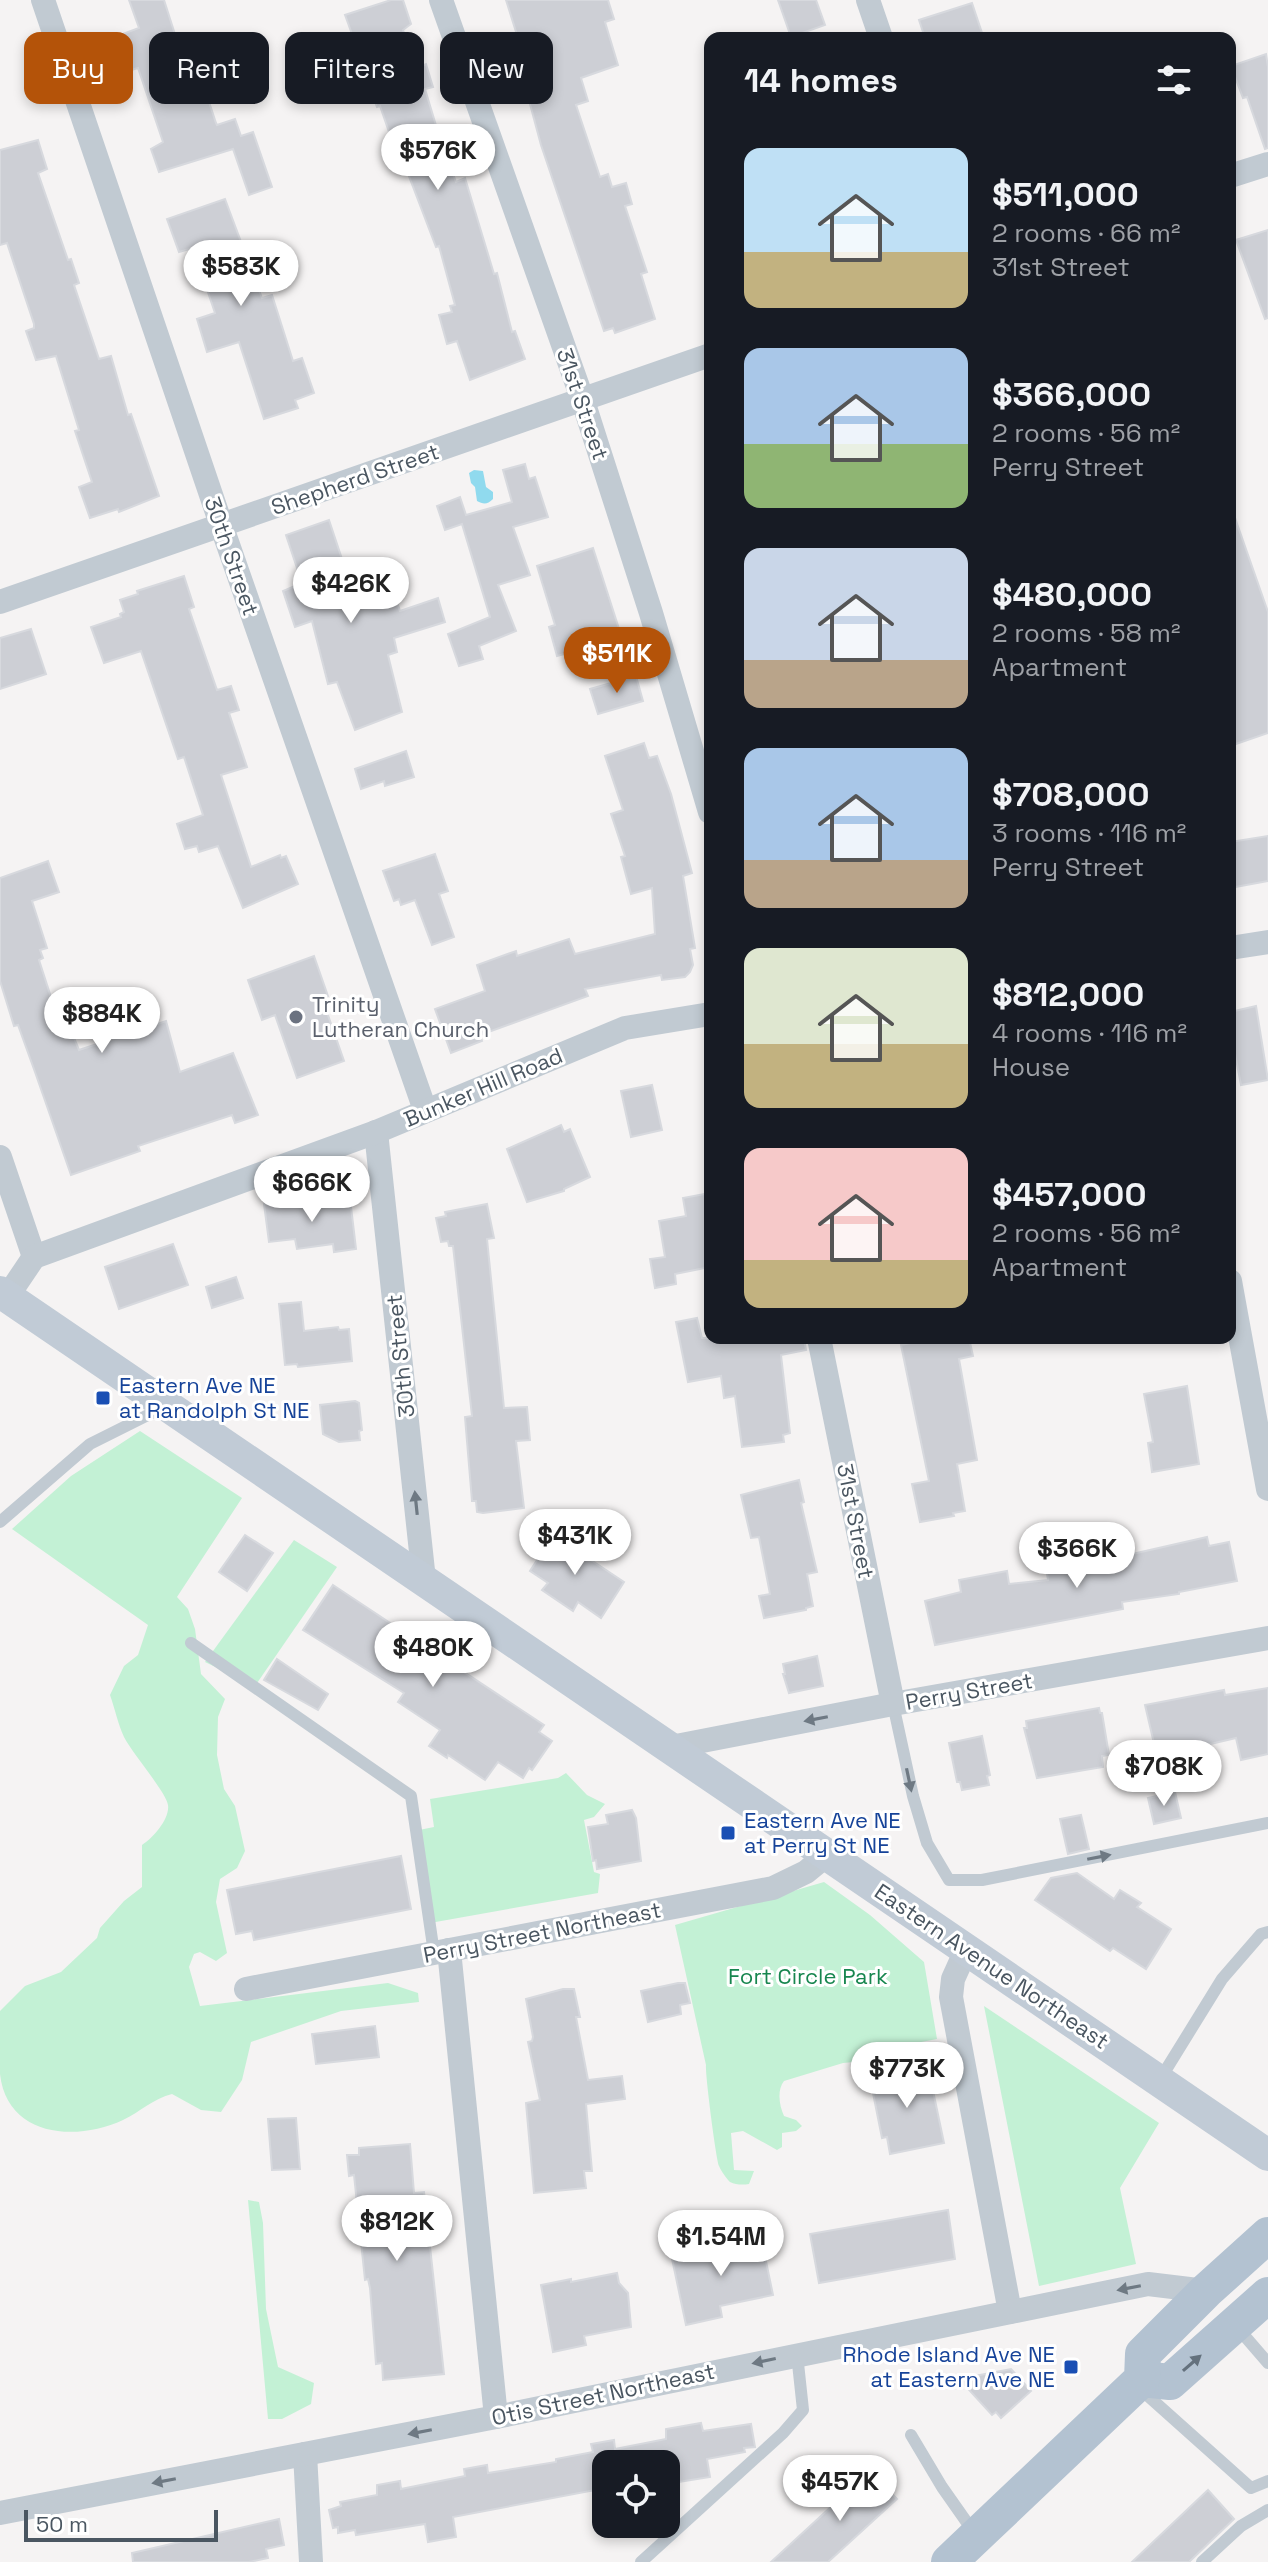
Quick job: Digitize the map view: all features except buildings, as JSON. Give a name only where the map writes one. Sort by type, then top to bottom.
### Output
[{"type":"main road","name":"Eastern Avenue Northeast","points":[[4,1295],[1268,2155]]},
{"type":"main road","points":[[949,2562],[1139,2382],[1143,2354],[1268,2235]]},
{"type":"main road","points":[[1139,2382],[1170,2382],[1268,2295]]},
{"type":"street","name":"30th Street","points":[[43,0],[425,1110]]},
{"type":"street","name":"31st Street","points":[[441,0],[583,401],[704,792]]},
{"type":"street","points":[[868,0],[879,32]]},
{"type":"street","points":[[1236,174],[1268,164]]},
{"type":"street","name":"Shepherd Street","points":[[0,602],[704,357]]},
{"type":"street","points":[[1236,947],[1268,942]]},
{"type":"street","name":"Bunker Hill Road","points":[[34,1257],[376,1132],[625,1028],[704,1015]]},
{"type":"street","name":"30th Street","points":[[376,1132],[424,1580]]},
{"type":"street","points":[[0,1157],[34,1257],[4,1295]]},
{"type":"street","points":[[1236,1314],[1268,1489]]},
{"type":"street","name":"31st Street","points":[[820,1344],[893,1704]]},
{"type":"street","name":"Perry Street","points":[[671,1747],[893,1704],[1268,1638]]},
{"type":"street","name":"Perry Street Northeast","points":[[246,1989],[773,1888],[806,1872],[828,1854]]},
{"type":"street","points":[[967,1948],[953,1979],[951,1997],[1010,2312]]},
{"type":"street","points":[[442,1951],[496,2417]]},
{"type":"street","name":"Otis Street Northeast","points":[[0,2513],[496,2417],[1148,2284],[1206,2291]]},
{"type":"street","points":[[305,2454],[311,2562]]},
{"type":"lane","points":[[0,1522],[90,1444],[167,1406]]},
{"type":"lane","points":[[191,1643],[411,1796],[442,1951]]},
{"type":"lane","points":[[893,1704],[913,1796],[927,1843],[949,1880],[982,1880],[1268,1823]]},
{"type":"lane","points":[[1159,2081],[1222,1979],[1261,1934],[1268,1932]]},
{"type":"lane","points":[[1235,2325],[1268,2363]]},
{"type":"lane","points":[[641,2562],[783,2433],[803,2410],[797,2354]]},
{"type":"lane","points":[[1139,2382],[1251,2488],[1268,2481]]},
{"type":"lane","points":[[911,2435],[942,2487],[977,2536]]},
{"type":"lane","points":[[1202,2562],[1241,2526],[1268,2510]]},
{"type":"green space","points":[[140,1431],[242,1498],[177,1597],[188,1609],[195,1629],[201,1674],[225,1699],[218,1717],[217,1755],[224,1789],[235,1806],[245,1851],[237,1868],[220,1879],[216,1902],[227,1953],[216,1961],[200,1952],[194,1954],[189,1967],[200,2006],[388,1983],[418,1993],[419,2002],[341,2011],[251,2042],[242,2080],[221,2112],[201,2110],[172,2094],[105,2127],[65,2132],[30,2122],[16,2111],[5,2095],[0,2074],[0,2011],[25,1986],[61,1972],[97,1938],[100,1928],[124,1901],[142,1887],[142,1845],[160,1828],[168,1805],[124,1737],[110,1695],[124,1666],[138,1655],[148,1625],[12,1529],[71,1476]]},
{"type":"green space","points":[[294,1540],[337,1567],[255,1686],[205,1662]]},
{"type":"green space","points":[[566,1773],[587,1795],[605,1804],[594,1817],[584,1820],[594,1872],[600,1874],[598,1893],[430,1923],[419,1830],[434,1827],[430,1799],[558,1778]]},
{"type":"green space","name":"Fort Circle Park","points":[[824,1882],[870,1915],[924,1962],[937,2039],[879,2050],[865,2061],[843,2063],[784,2081],[780,2093],[782,2112],[802,2126],[796,2131],[782,2133],[782,2147],[777,2150],[743,2131],[731,2133],[734,2170],[754,2171],[749,2184],[735,2184],[730,2182],[719,2166],[706,2065],[675,1925]]},
{"type":"green space","points":[[984,2006],[1159,2123],[1120,2188],[1136,2264],[1039,2286]]},
{"type":"green space","points":[[248,2200],[259,2202],[263,2223],[266,2309],[278,2367],[314,2383],[311,2404],[282,2419],[268,2419]]},
{"type":"water","points":[[483,471],[486,487],[493,492],[493,499],[489,502],[477,501],[469,473]]},
{"type":"place","name":"Trinity Lutheran Church","points":[[296,1017]]},
{"type":"place","name":"Eastern Ave NE at Randolph St NE","points":[[103,1398]]},
{"type":"place","name":"Eastern Ave NE at Perry St NE","points":[[728,1833]]},
{"type":"place","name":"Rhode Island Ave NE at Eastern Ave NE","points":[[1071,2367]]}]
